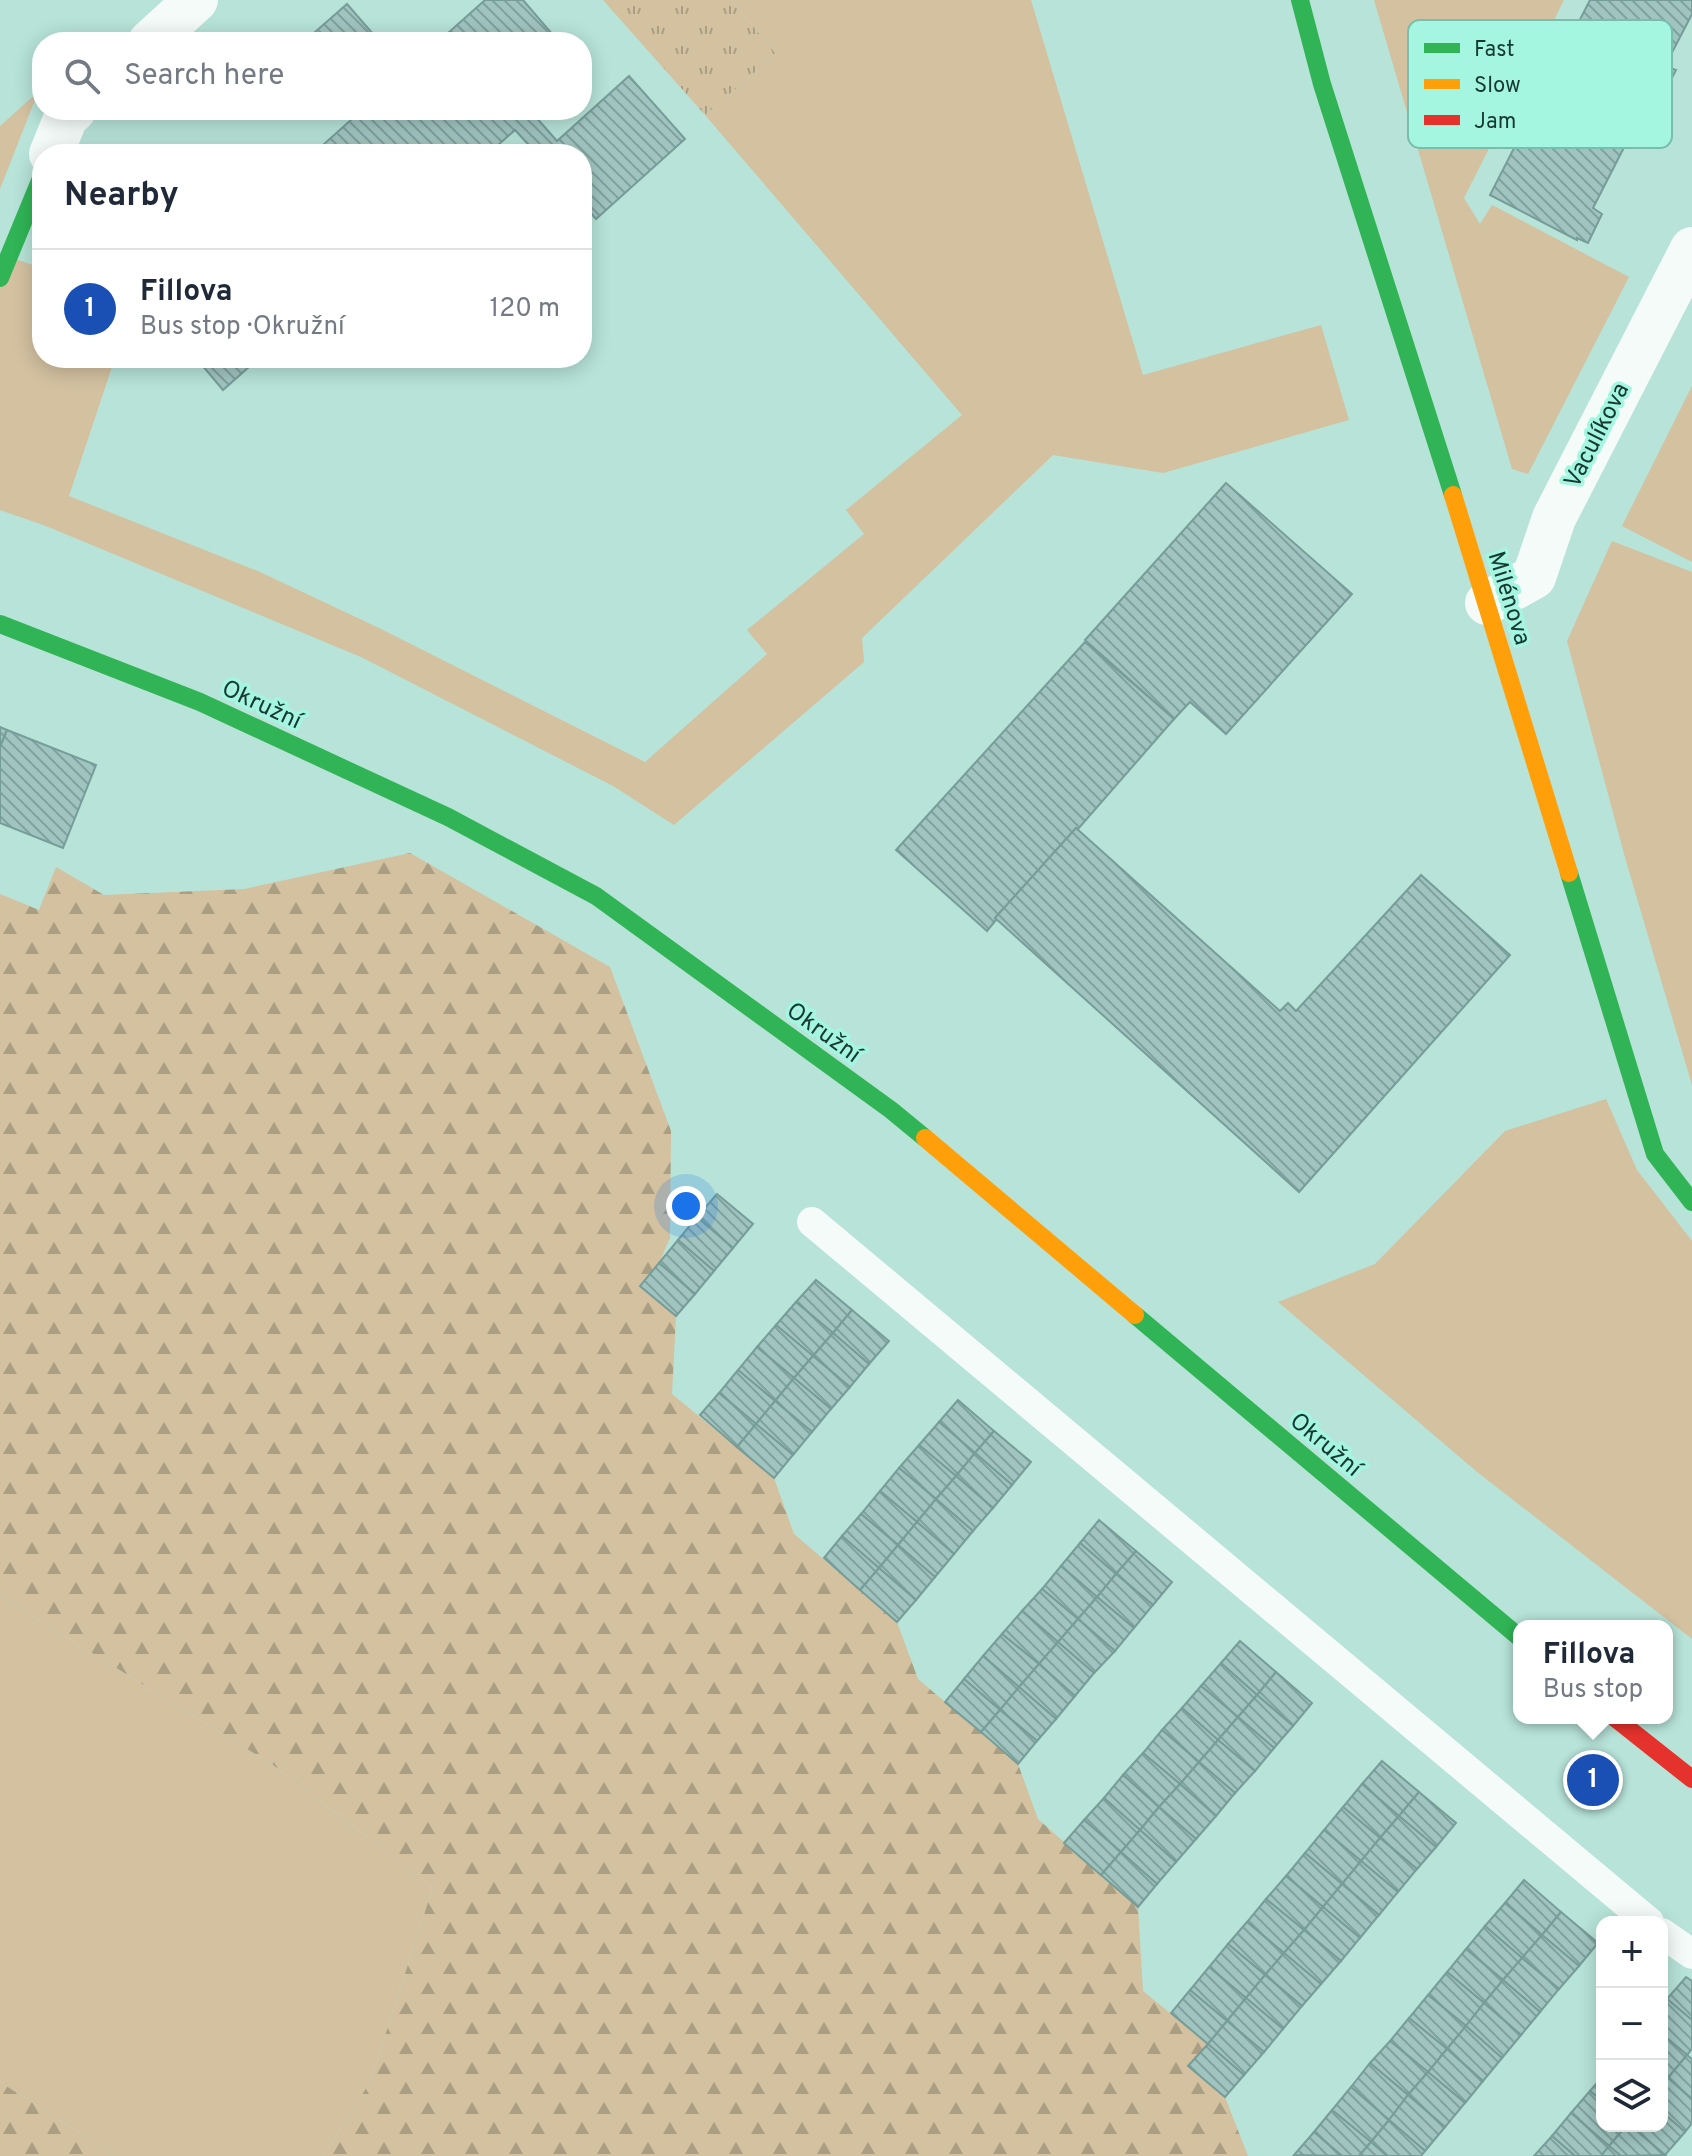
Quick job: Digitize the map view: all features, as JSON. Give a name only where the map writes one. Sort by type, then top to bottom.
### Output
[{"type":"street","points":[[161,32],[196,0]]},
{"type":"street","name":"Milénova","points":[[1300,0],[1322,84],[1487,603],[1655,1154],[1692,1202]]},
{"type":"street","points":[[55,144],[65,120]]},
{"type":"street","points":[[0,278],[32,200]]},
{"type":"street","name":"Vaculíkova","points":[[1487,603],[1534,577],[1554,518],[1692,249]]},
{"type":"street","name":"Okružní","points":[[0,624],[200,702],[448,817],[596,896],[891,1110],[1513,1632]]},
{"type":"street","points":[[1623,1724],[1692,1779]]},
{"type":"lane","points":[[812,1222],[1642,1916]]},
{"type":"lane","points":[[1668,1937],[1692,1954]]},
{"type":"green space","points":[[603,0],[731,0],[776,54],[705,115]]},
{"type":"green space","points":[[731,0],[1031,0],[1143,375],[1321,325],[1349,420],[1163,473],[1053,455],[862,638],[864,662],[674,825],[613,786],[361,657],[46,526],[0,510],[0,254],[32,265],[32,368],[112,368],[69,496],[260,572],[379,628],[645,762],[767,654],[747,630],[864,534],[846,510],[962,415],[705,115],[776,54]]},
{"type":"green space","points":[[1374,0],[1564,0],[1554,20],[1408,20],[1408,116]]},
{"type":"green space","points":[[32,97],[32,107],[0,189],[0,126]]},
{"type":"green space","points":[[1418,148],[1489,148],[1464,198],[1480,224],[1492,205],[1629,277],[1528,474],[1512,469]]},
{"type":"green space","points":[[1692,386],[1692,562],[1622,526]]},
{"type":"green space","points":[[1612,541],[1692,572],[1692,1085],[1626,861],[1567,641]]},
{"type":"green space","points":[[410,853],[610,967],[671,1131],[670,1238],[659,1263],[640,1286],[676,1316],[672,1394],[774,1478],[794,1534],[897,1622],[918,1679],[1018,1764],[1038,1819],[1138,1907],[1143,1991],[1208,2044],[1189,2066],[1225,2097],[1248,2156],[323,2156],[370,2082],[433,1887],[273,1765],[0,1596],[0,894],[39,910],[56,867],[104,895],[244,889]]},
{"type":"green space","points":[[1606,1099],[1637,1170],[1692,1241],[1692,1639],[1673,1624],[1673,1620],[1668,1620],[1476,1471],[1278,1302],[1375,1264],[1505,1131]]},
{"type":"green space","points":[[0,1596],[273,1765],[433,1887],[370,2082],[323,2156],[116,2156],[0,2082]]},
{"type":"green space","points":[[0,2082],[116,2156],[0,2156]]},
{"type":"building","points":[[485,0],[523,0],[550,32],[449,32]]},
{"type":"building","points":[[1590,0],[1692,0],[1692,14],[1672,53],[1672,20],[1580,20]]},
{"type":"building","points":[[347,4],[371,32],[315,32]]},
{"type":"building","points":[[629,76],[685,139],[596,219],[592,214],[592,144],[528,144],[515,130],[499,144],[324,144],[351,120],[538,120],[557,141],[580,120],[592,120],[592,109]]},
{"type":"building","points":[[1514,148],[1624,148],[1593,208],[1602,214],[1588,243],[1490,195]]},
{"type":"building","points":[[204,368],[248,368],[223,390]]},
{"type":"building","points":[[1226,483],[1352,594],[1226,734],[1190,702],[1174,719],[1085,640]]},
{"type":"building","points":[[1085,642],[1174,719],[995,918],[987,931],[896,850]]},
{"type":"building","points":[[0,727],[7,730],[0,747]]},
{"type":"building","points":[[7,730],[96,765],[63,848],[0,823],[0,747]]},
{"type":"building","points":[[1076,828],[1280,1011],[1288,1003],[1296,1011],[1421,875],[1510,955],[1299,1192],[995,918]]},
{"type":"building","points":[[717,1194],[753,1224],[733,1248],[697,1217]]},
{"type":"building","points":[[697,1217],[733,1248],[714,1271],[678,1240]]},
{"type":"building","points":[[678,1240],[714,1271],[695,1294],[659,1263]]},
{"type":"building","points":[[659,1263],[695,1294],[676,1316],[640,1286]]},
{"type":"building","points":[[816,1280],[852,1310],[833,1333],[796,1302]]},
{"type":"building","points":[[796,1302],[833,1333],[813,1356],[776,1325]]},
{"type":"building","points":[[852,1310],[889,1341],[869,1364],[833,1333]]},
{"type":"building","points":[[776,1325],[813,1356],[794,1378],[757,1347]]},
{"type":"building","points":[[833,1333],[869,1364],[850,1387],[813,1356]]},
{"type":"building","points":[[757,1347],[794,1378],[775,1401],[738,1370]]},
{"type":"building","points":[[813,1356],[850,1387],[831,1409],[794,1378]]},
{"type":"building","points":[[738,1370],[775,1401],[756,1424],[719,1393]]},
{"type":"building","points":[[794,1378],[831,1409],[812,1432],[775,1401]]},
{"type":"building","points":[[719,1393],[756,1424],[737,1447],[700,1415]]},
{"type":"building","points":[[958,1400],[994,1431],[975,1453],[939,1422]]},
{"type":"building","points":[[775,1401],[812,1432],[793,1455],[756,1424]]},
{"type":"building","points":[[939,1422],[975,1453],[956,1476],[919,1445]]},
{"type":"building","points":[[756,1424],[793,1455],[774,1478],[737,1447]]},
{"type":"building","points":[[994,1431],[1031,1462],[1012,1485],[975,1453]]},
{"type":"building","points":[[919,1445],[956,1476],[936,1499],[899,1468]]},
{"type":"building","points":[[975,1453],[1012,1485],[993,1508],[956,1476]]},
{"type":"building","points":[[899,1468],[936,1499],[917,1522],[880,1491]]},
{"type":"building","points":[[956,1476],[993,1508],[973,1531],[936,1499]]},
{"type":"building","points":[[880,1491],[917,1522],[898,1545],[861,1514]]},
{"type":"building","points":[[936,1499],[973,1531],[954,1554],[917,1522]]},
{"type":"building","points":[[861,1514],[898,1545],[879,1568],[842,1536]]},
{"type":"building","points":[[1099,1520],[1136,1551],[1116,1574],[1080,1543]]},
{"type":"building","points":[[917,1522],[954,1554],[935,1577],[898,1545]]},
{"type":"building","points":[[842,1536],[879,1568],[860,1590],[824,1558]]},
{"type":"building","points":[[1080,1543],[1116,1574],[1097,1597],[1061,1566]]},
{"type":"building","points":[[898,1545],[935,1577],[916,1600],[879,1568]]},
{"type":"building","points":[[1136,1551],[1172,1582],[1153,1605],[1116,1574]]},
{"type":"building","points":[[1061,1566],[1097,1597],[1078,1619],[1042,1589]]},
{"type":"building","points":[[879,1568],[916,1600],[897,1622],[860,1590]]},
{"type":"building","points":[[1116,1574],[1153,1605],[1134,1628],[1097,1597]]},
{"type":"building","points":[[1042,1589],[1078,1619],[1058,1642],[1022,1611]]},
{"type":"building","points":[[1097,1597],[1134,1628],[1115,1651],[1078,1619]]},
{"type":"building","points":[[1022,1611],[1058,1642],[1039,1664],[1002,1634]]},
{"type":"building","points":[[1078,1619],[1115,1651],[1094,1673],[1058,1642]]},
{"type":"building","points":[[1002,1634],[1039,1664],[1019,1687],[983,1656]]},
{"type":"building","points":[[1240,1641],[1276,1672],[1257,1695],[1221,1663]]},
{"type":"building","points":[[1058,1642],[1094,1673],[1075,1696],[1039,1664]]},
{"type":"building","points":[[983,1656],[1019,1687],[1000,1710],[964,1679]]},
{"type":"building","points":[[1221,1663],[1257,1695],[1238,1717],[1201,1686]]},
{"type":"building","points":[[1039,1664],[1075,1696],[1056,1719],[1019,1687]]},
{"type":"building","points":[[1276,1672],[1312,1703],[1293,1726],[1257,1695]]},
{"type":"building","points":[[964,1679],[1000,1710],[981,1732],[945,1702]]},
{"type":"building","points":[[1201,1686],[1238,1717],[1218,1740],[1182,1708]]},
{"type":"building","points":[[1019,1687],[1056,1719],[1037,1741],[1000,1710]]},
{"type":"building","points":[[1257,1695],[1293,1726],[1274,1748],[1238,1717]]},
{"type":"building","points":[[1182,1708],[1218,1740],[1199,1762],[1162,1730]]},
{"type":"building","points":[[1000,1710],[1037,1741],[1018,1764],[981,1732]]},
{"type":"building","points":[[1238,1717],[1274,1748],[1255,1771],[1218,1740]]},
{"type":"building","points":[[1162,1730],[1199,1762],[1180,1784],[1143,1753]]},
{"type":"building","points":[[1218,1740],[1255,1771],[1235,1793],[1199,1762]]},
{"type":"building","points":[[1143,1753],[1180,1784],[1159,1807],[1123,1775]]},
{"type":"building","points":[[1382,1761],[1419,1792],[1399,1816],[1362,1784]]},
{"type":"building","points":[[1199,1762],[1235,1793],[1216,1816],[1180,1784]]},
{"type":"building","points":[[1123,1775],[1159,1807],[1140,1830],[1104,1798]]},
{"type":"building","points":[[1180,1784],[1216,1816],[1196,1839],[1159,1807]]},
{"type":"building","points":[[1362,1784],[1399,1816],[1380,1838],[1343,1807]]},
{"type":"building","points":[[1419,1792],[1456,1823],[1436,1847],[1399,1816]]},
{"type":"building","points":[[1104,1798],[1140,1830],[1121,1852],[1084,1820]]},
{"type":"building","points":[[1159,1807],[1196,1839],[1176,1862],[1140,1830]]},
{"type":"building","points":[[1343,1807],[1380,1838],[1361,1861],[1324,1830]]},
{"type":"building","points":[[1399,1816],[1436,1847],[1417,1869],[1380,1838]]},
{"type":"building","points":[[1084,1820],[1121,1852],[1101,1875],[1064,1843]]},
{"type":"building","points":[[1140,1830],[1176,1862],[1157,1884],[1121,1852]]},
{"type":"building","points":[[1324,1830],[1361,1861],[1342,1884],[1305,1853]]},
{"type":"building","points":[[1380,1838],[1417,1869],[1398,1892],[1361,1861]]},
{"type":"building","points":[[1121,1852],[1157,1884],[1138,1907],[1101,1875]]},
{"type":"building","points":[[1305,1853],[1342,1884],[1323,1907],[1286,1876]]},
{"type":"building","points":[[1361,1861],[1398,1892],[1379,1915],[1342,1884]]},
{"type":"building","points":[[1286,1876],[1323,1907],[1304,1930],[1266,1899]]},
{"type":"building","points":[[1524,1880],[1561,1912],[1542,1935],[1505,1903]]},
{"type":"building","points":[[1342,1884],[1379,1915],[1360,1938],[1323,1907]]},
{"type":"building","points":[[1266,1899],[1304,1930],[1284,1953],[1247,1922]]},
{"type":"building","points":[[1505,1903],[1542,1935],[1522,1958],[1485,1926]]},
{"type":"building","points":[[1323,1907],[1360,1938],[1341,1961],[1304,1930]]},
{"type":"building","points":[[1561,1912],[1596,1941],[1596,1945],[1579,1966],[1542,1935]]},
{"type":"building","points":[[1247,1922],[1284,1953],[1265,1975],[1228,1944]]},
{"type":"building","points":[[1485,1926],[1522,1958],[1503,1980],[1466,1949]]},
{"type":"building","points":[[1304,1930],[1341,1961],[1321,1984],[1284,1953]]},
{"type":"building","points":[[1542,1935],[1579,1966],[1559,1989],[1522,1958]]},
{"type":"building","points":[[1228,1944],[1265,1975],[1246,1998],[1209,1967]]},
{"type":"building","points":[[1466,1949],[1503,1980],[1484,2003],[1447,1972]]},
{"type":"building","points":[[1284,1953],[1321,1984],[1302,2006],[1265,1975]]},
{"type":"building","points":[[1522,1958],[1559,1989],[1540,2012],[1503,1980]]},
{"type":"building","points":[[1209,1967],[1246,1998],[1227,2021],[1190,1990]]},
{"type":"building","points":[[1447,1972],[1484,2003],[1466,2026],[1428,1995]]},
{"type":"building","points":[[1265,1975],[1302,2006],[1283,2029],[1246,1998]]},
{"type":"building","points":[[1686,1977],[1692,1981],[1692,2020],[1668,2000]]},
{"type":"building","points":[[1503,1980],[1540,2012],[1521,2035],[1484,2003]]},
{"type":"building","points":[[1190,1990],[1227,2021],[1208,2044],[1171,2013]]},
{"type":"building","points":[[1428,1995],[1466,2026],[1447,2049],[1409,2018]]},
{"type":"building","points":[[1246,1998],[1283,2029],[1264,2052],[1227,2021]]},
{"type":"building","points":[[1668,2000],[1692,2020],[1692,2049],[1687,2055],[1668,2039]]},
{"type":"building","points":[[1484,2003],[1521,2035],[1502,2058],[1466,2026]]},
{"type":"building","points":[[1409,2018],[1447,2049],[1428,2072],[1390,2041]]},
{"type":"building","points":[[1227,2021],[1264,2052],[1244,2075],[1208,2044]]},
{"type":"building","points":[[1466,2026],[1502,2058],[1483,2081],[1447,2049]]},
{"type":"building","points":[[1668,2039],[1687,2055],[1668,2078]]},
{"type":"building","points":[[1390,2041],[1428,2072],[1408,2095],[1370,2063]]},
{"type":"building","points":[[1208,2044],[1244,2075],[1225,2097],[1188,2066]]},
{"type":"building","points":[[1447,2049],[1483,2081],[1465,2103],[1428,2072]]},
{"type":"building","points":[[1687,2055],[1692,2059],[1692,2099],[1668,2078]]},
{"type":"building","points":[[1370,2063],[1408,2095],[1389,2120],[1351,2087]]},
{"type":"building","points":[[1428,2072],[1465,2103],[1445,2127],[1408,2095]]},
{"type":"building","points":[[1668,2078],[1692,2099],[1692,2123],[1685,2132],[1668,2117]]},
{"type":"building","points":[[1351,2087],[1389,2120],[1371,2142],[1332,2110]]},
{"type":"building","points":[[1590,2091],[1596,2096],[1596,2132],[1621,2132],[1609,2146],[1571,2113]]},
{"type":"building","points":[[1408,2095],[1445,2127],[1425,2151],[1389,2120]]},
{"type":"building","points":[[1332,2110],[1371,2142],[1359,2156],[1342,2156],[1314,2132]]},
{"type":"building","points":[[1571,2113],[1609,2146],[1601,2156],[1575,2156],[1552,2136]]},
{"type":"building","points":[[1668,2117],[1685,2132],[1665,2155],[1638,2132],[1668,2132]]},
{"type":"building","points":[[1389,2120],[1425,2151],[1421,2156],[1387,2156],[1371,2142]]},
{"type":"building","points":[[1314,2132],[1342,2156],[1294,2155]]},
{"type":"building","points":[[1621,2132],[1638,2132],[1665,2155],[1621,2156],[1609,2146]]},
{"type":"building","points":[[1552,2136],[1575,2156],[1534,2156]]},
{"type":"building","points":[[1371,2142],[1387,2156],[1359,2156]]},
{"type":"building","points":[[1609,2146],[1621,2156],[1601,2156]]},
{"type":"traffic: fast","points":[[1300,0],[1322,84],[1453,495]]},
{"type":"traffic: fast","points":[[0,278],[32,200]]},
{"type":"traffic: fast","points":[[0,624],[200,702],[448,817],[596,896],[891,1110],[925,1138]]},
{"type":"traffic: fast","points":[[1569,873],[1655,1154],[1692,1202]]},
{"type":"traffic: fast","points":[[1135,1315],[1513,1632]]},
{"type":"traffic: slow","points":[[1453,495],[1569,873]]},
{"type":"traffic: slow","points":[[925,1138],[1135,1315]]},
{"type":"traffic: jam","points":[[1623,1724],[1692,1779]]},
{"type":"place","name":"Fillova","points":[[1593,1780]]}]
